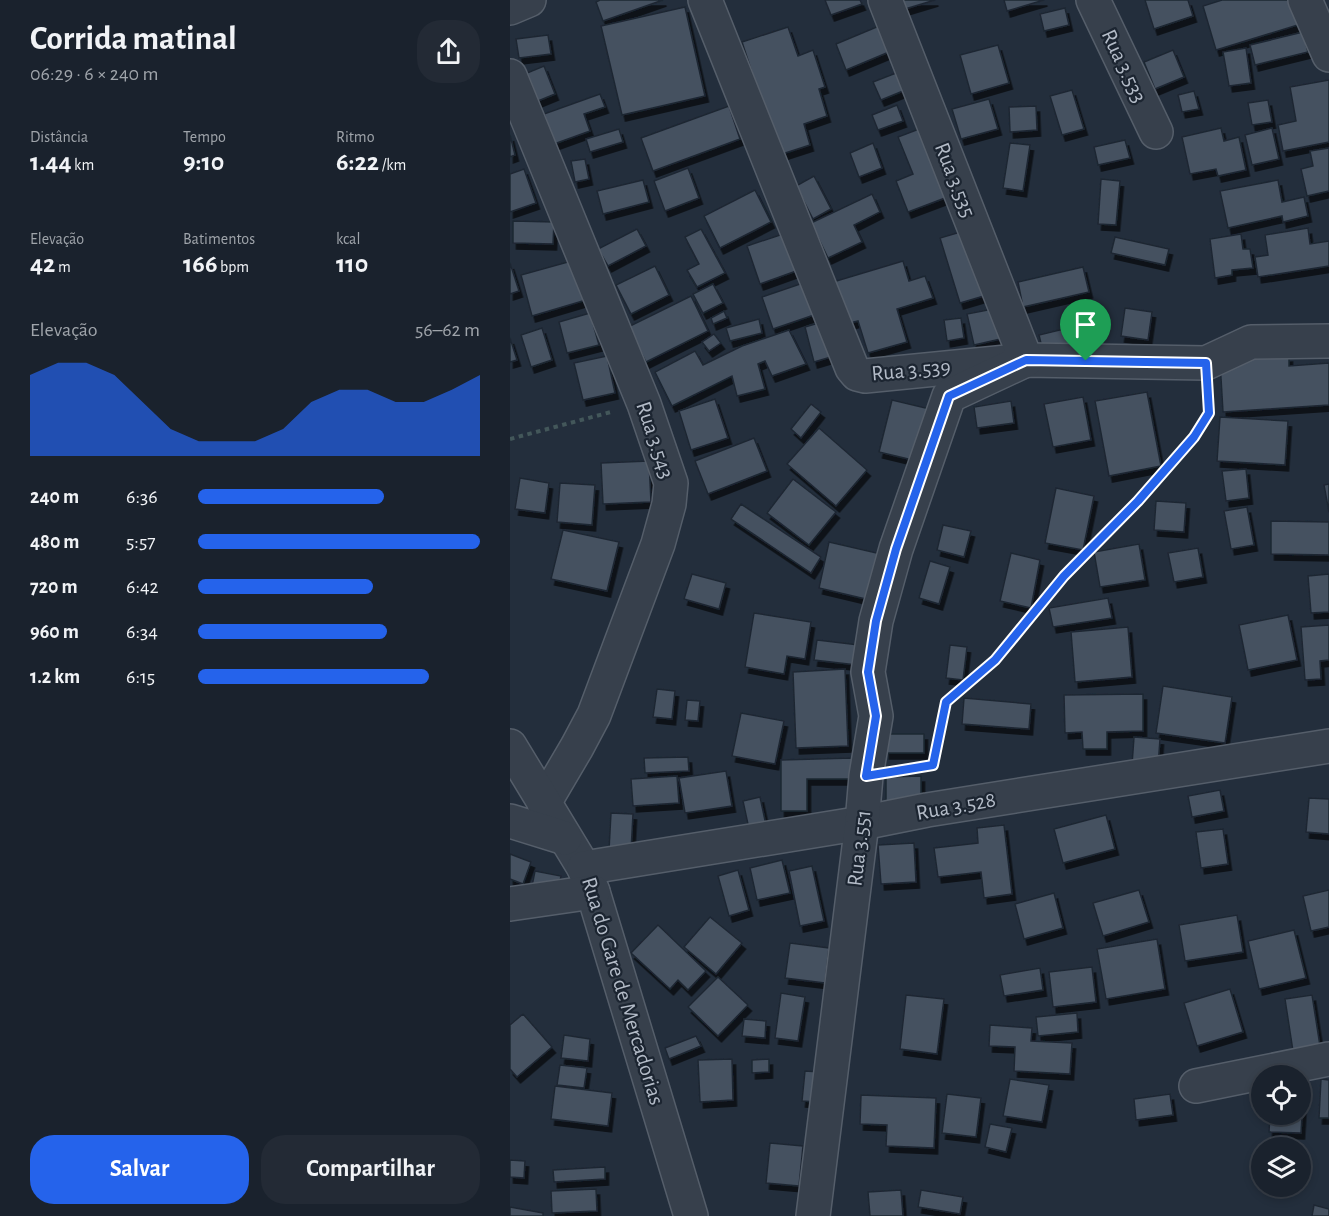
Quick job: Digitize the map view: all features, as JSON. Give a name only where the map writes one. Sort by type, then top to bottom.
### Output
[{"type":"street","points":[[510,8],[529,0]]},
{"type":"street","name":"Rua 3.539","points":[[705,0],[852,368],[857,374],[865,376],[1026,360],[1206,363],[1251,342],[1329,341]]},
{"type":"street","name":"Rua 3.535","points":[[885,0],[1026,360]]},
{"type":"street","name":"Rua 3.533","points":[[1093,0],[1155,132]]},
{"type":"street","points":[[1305,0],[1329,55]]},
{"type":"street","name":"Rua 3.543","points":[[510,76],[644,404],[671,483],[669,504],[658,544],[594,715],[544,803]]},
{"type":"street","name":"Rua 3.551","points":[[813,1216],[866,776],[876,716],[868,672],[876,621],[896,549],[949,396],[1026,360]]},
{"type":"street","name":"Rua do Gare de Mercadorias","points":[[510,746],[589,880],[691,1216]]},
{"type":"street","name":"Rua 3.528","points":[[510,904],[589,880],[927,810],[1329,746]]},
{"type":"street","points":[[510,821],[566,838]]},
{"type":"street","points":[[1196,1086],[1329,1059]]},
{"type":"path","points":[[866,776],[933,765],[946,702],[995,660],[1064,576],[1138,501],[1194,437],[1209,413],[1206,363]]},
{"type":"path","points":[[510,439],[644,404]]},
{"type":"building","points":[[600,0],[663,0],[603,21],[596,2]]},
{"type":"building","points":[[825,0],[860,0],[862,4],[831,15]]},
{"type":"building","points":[[903,0],[935,0],[905,9]]},
{"type":"building","points":[[1004,0],[1044,0],[1007,11]]},
{"type":"building","points":[[1145,0],[1188,0],[1193,16],[1154,29]]},
{"type":"building","points":[[1222,0],[1294,0],[1301,24],[1216,50],[1203,6]]},
{"type":"building","points":[[685,7],[705,96],[622,115],[601,26]]},
{"type":"building","points":[[1065,8],[1069,25],[1044,31],[1040,14]]},
{"type":"building","points":[[879,26],[889,52],[846,70],[836,44]]},
{"type":"building","points":[[788,27],[798,56],[813,50],[825,87],[819,89],[827,116],[804,124],[810,145],[779,155],[742,42]]},
{"type":"building","points":[[1303,32],[1308,52],[1255,65],[1250,45]]},
{"type":"building","points":[[548,35],[551,54],[519,58],[516,39]]},
{"type":"building","points":[[998,45],[1009,83],[971,94],[960,55]]},
{"type":"building","points":[[1246,48],[1251,83],[1229,86],[1223,52]]},
{"type":"building","points":[[1173,50],[1184,77],[1155,89],[1144,62]]},
{"type":"building","points":[[544,66],[555,94],[538,101],[527,73]]},
{"type":"building","points":[[896,73],[903,91],[881,100],[873,82]]},
{"type":"building","points":[[1329,80],[1329,142],[1283,151],[1278,125],[1296,121],[1290,87]]},
{"type":"building","points":[[1072,90],[1084,129],[1062,135],[1050,96]]},
{"type":"building","points":[[1194,91],[1199,109],[1182,112],[1178,95]]},
{"type":"building","points":[[600,94],[605,107],[584,114],[590,131],[554,144],[544,114]]},
{"type":"building","points":[[989,99],[998,129],[961,139],[952,109]]},
{"type":"building","points":[[1268,100],[1272,122],[1252,125],[1248,103]]},
{"type":"building","points":[[897,105],[903,121],[878,130],[872,115]]},
{"type":"building","points":[[729,106],[740,139],[653,171],[641,138]]},
{"type":"building","points":[[1036,106],[1037,130],[1010,132],[1009,107]]},
{"type":"building","points":[[1221,128],[1224,141],[1239,137],[1246,170],[1218,176],[1216,169],[1190,174],[1182,137]]},
{"type":"building","points":[[1272,128],[1279,159],[1252,165],[1245,135]]},
{"type":"building","points":[[619,129],[623,142],[590,152],[586,139]]},
{"type":"building","points":[[919,129],[945,198],[908,212],[896,181],[913,174],[898,137]]},
{"type":"building","points":[[510,135],[515,155],[510,157]]},
{"type":"building","points":[[1125,140],[1130,158],[1098,165],[1094,147]]},
{"type":"building","points":[[873,143],[882,168],[859,177],[850,153]]},
{"type":"building","points":[[1010,143],[1030,145],[1023,191],[1003,188]]},
{"type":"building","points":[[1329,148],[1329,191],[1307,196],[1301,169],[1313,166],[1310,151]]},
{"type":"building","points":[[585,159],[589,179],[575,182],[571,161]]},
{"type":"building","points":[[688,168],[699,198],[665,211],[654,181]]},
{"type":"building","points":[[524,169],[536,203],[510,212],[510,174]]},
{"type":"building","points":[[814,176],[831,209],[813,219],[796,186]]},
{"type":"building","points":[[1101,179],[1120,181],[1116,225],[1098,224]]},
{"type":"building","points":[[643,180],[649,202],[603,214],[597,191]]},
{"type":"building","points":[[1278,180],[1282,202],[1304,197],[1308,216],[1283,222],[1282,216],[1228,228],[1220,191]]},
{"type":"building","points":[[755,190],[771,222],[720,248],[704,216]]},
{"type":"building","points":[[872,194],[880,212],[854,225],[862,242],[828,258],[811,223]]},
{"type":"building","points":[[513,221],[554,222],[553,244],[513,243]]},
{"type":"building","points":[[974,228],[994,293],[960,303],[940,238]]},
{"type":"building","points":[[1308,228],[1310,244],[1329,241],[1329,266],[1258,277],[1255,257],[1268,255],[1265,235]]},
{"type":"building","points":[[637,229],[646,246],[608,266],[598,249]]},
{"type":"building","points":[[701,229],[725,273],[697,287],[687,270],[699,264],[685,237]]},
{"type":"building","points":[[786,233],[799,270],[760,284],[747,246]]},
{"type":"building","points":[[1241,234],[1243,249],[1250,249],[1253,268],[1232,270],[1232,275],[1215,278],[1210,239]]},
{"type":"building","points":[[1115,237],[1169,249],[1165,265],[1111,253]]},
{"type":"building","points":[[575,260],[586,300],[532,316],[521,275]]},
{"type":"building","points":[[903,261],[909,281],[925,276],[933,298],[897,309],[907,342],[868,353],[858,321],[846,324],[833,282]]},
{"type":"building","points":[[510,263],[519,291],[510,294]]},
{"type":"building","points":[[655,266],[669,295],[631,314],[616,285]]},
{"type":"building","points":[[1083,267],[1089,292],[1023,307],[1018,282]]},
{"type":"building","points":[[803,283],[814,315],[773,329],[762,297]]},
{"type":"building","points":[[713,284],[723,303],[703,313],[693,294]]},
{"type":"building","points":[[691,296],[708,331],[646,362],[628,327]]},
{"type":"building","points":[[998,308],[1005,338],[974,345],[967,314]]},
{"type":"building","points":[[1125,308],[1152,312],[1148,340],[1121,336]]},
{"type":"building","points":[[724,311],[727,318],[713,324],[711,318]]},
{"type":"building","points":[[590,313],[599,345],[567,353],[559,322]]},
{"type":"building","points":[[961,318],[964,338],[947,341],[944,320]]},
{"type":"building","points":[[759,319],[762,333],[730,341],[726,328]]},
{"type":"building","points":[[822,322],[831,357],[814,362],[805,327]]},
{"type":"building","points":[[1072,327],[1077,348],[1044,356],[1039,335]]},
{"type":"building","points":[[542,328],[552,360],[531,367],[521,335]]},
{"type":"building","points":[[789,330],[806,364],[772,376],[765,361],[758,364],[765,389],[737,396],[732,376],[672,406],[655,372],[695,351],[703,365],[742,346]]},
{"type":"building","points":[[714,334],[721,343],[709,351],[702,342]]},
{"type":"building","points":[[510,338],[517,360],[510,362]]},
{"type":"building","points":[[607,356],[615,393],[583,400],[574,363]]},
{"type":"building","points":[[1289,356],[1289,366],[1329,363],[1329,405],[1223,412],[1220,361]]},
{"type":"building","points":[[1147,392],[1161,466],[1109,476],[1095,401]]},
{"type":"building","points":[[1083,397],[1091,440],[1053,447],[1044,404]]},
{"type":"building","points":[[715,399],[728,438],[691,450],[679,411]]},
{"type":"building","points":[[892,400],[934,410],[921,462],[879,452]]},
{"type":"building","points":[[1011,401],[1014,423],[977,428],[974,407]]},
{"type":"building","points":[[811,404],[821,412],[801,438],[791,429]]},
{"type":"building","points":[[1220,417],[1288,421],[1285,465],[1217,461]]},
{"type":"building","points":[[819,428],[867,470],[836,506],[787,464]]},
{"type":"building","points":[[754,438],[767,471],[708,494],[695,461]]},
{"type":"building","points":[[649,461],[651,502],[603,504],[601,463]]},
{"type":"building","points":[[1246,469],[1249,498],[1226,501],[1222,471]]},
{"type":"building","points":[[520,478],[549,483],[545,513],[515,509]]},
{"type":"building","points":[[793,479],[836,512],[809,545],[767,513]]},
{"type":"building","points":[[560,483],[595,485],[592,525],[557,522]]},
{"type":"building","points":[[1329,484],[1329,512],[1324,485]]},
{"type":"building","points":[[1056,488],[1094,496],[1083,550],[1045,543]]},
{"type":"building","points":[[1156,501],[1186,503],[1184,532],[1154,530]]},
{"type":"building","points":[[741,504],[821,557],[811,573],[731,519]]},
{"type":"building","points":[[1247,507],[1254,545],[1231,549],[1224,511]]},
{"type":"building","points":[[1271,521],[1329,522],[1329,555],[1271,554]]},
{"type":"building","points":[[943,525],[971,531],[964,557],[937,550]]},
{"type":"building","points":[[563,530],[619,542],[607,591],[551,579]]},
{"type":"building","points":[[829,542],[881,554],[870,600],[819,588]]},
{"type":"building","points":[[1139,544],[1145,580],[1100,587],[1094,552]]},
{"type":"building","points":[[1198,548],[1203,577],[1174,582],[1168,553]]},
{"type":"building","points":[[1011,553],[1040,560],[1031,608],[1000,601]]},
{"type":"building","points":[[930,561],[950,567],[939,604],[919,598]]},
{"type":"building","points":[[692,574],[726,583],[719,609],[684,599]]},
{"type":"building","points":[[1329,574],[1329,612],[1311,613],[1308,576]]},
{"type":"building","points":[[1108,598],[1112,618],[1053,627],[1049,608]]},
{"type":"building","points":[[754,613],[811,622],[805,659],[787,656],[784,674],[745,667]]},
{"type":"building","points":[[1288,615],[1297,660],[1248,670],[1239,625]]},
{"type":"building","points":[[1329,625],[1329,660],[1320,661],[1321,679],[1305,680],[1301,627]]},
{"type":"building","points":[[1128,627],[1132,677],[1075,682],[1071,632]]},
{"type":"building","points":[[817,640],[859,645],[857,665],[814,660]]},
{"type":"building","points":[[950,645],[967,647],[963,680],[946,678]]},
{"type":"building","points":[[845,669],[848,746],[796,748],[793,672]]},
{"type":"building","points":[[1163,686],[1232,697],[1225,743],[1156,733]]},
{"type":"building","points":[[657,689],[675,691],[672,719],[653,717]]},
{"type":"building","points":[[1143,694],[1143,731],[1107,732],[1107,749],[1083,749],[1082,732],[1065,733],[1064,695]]},
{"type":"building","points":[[964,698],[1031,704],[1029,729],[962,724]]},
{"type":"building","points":[[687,700],[700,701],[698,721],[685,720]]},
{"type":"building","points":[[741,713],[784,721],[775,764],[732,756]]},
{"type":"building","points":[[886,734],[924,734],[924,753],[886,753]]},
{"type":"building","points":[[1134,737],[1160,739],[1158,767],[1132,765]]},
{"type":"building","points":[[688,757],[689,771],[645,773],[644,758]]},
{"type":"building","points":[[852,758],[852,779],[807,779],[807,811],[781,811],[781,760]]},
{"type":"building","points":[[726,771],[732,806],[685,813],[679,778]]},
{"type":"building","points":[[677,776],[679,803],[633,806],[631,779]]},
{"type":"building","points":[[921,776],[921,800],[886,801],[886,777]]},
{"type":"building","points":[[1220,790],[1224,811],[1192,817],[1188,796]]},
{"type":"building","points":[[760,797],[766,825],[749,829],[743,801]]},
{"type":"building","points":[[1309,798],[1329,799],[1329,834],[1306,832]]},
{"type":"building","points":[[611,813],[633,814],[631,851],[609,850]]},
{"type":"building","points":[[1106,815],[1115,849],[1063,863],[1054,829]]},
{"type":"building","points":[[1004,825],[1012,894],[984,898],[981,872],[938,877],[934,848],[978,843],[977,828]]},
{"type":"building","points":[[1223,829],[1228,864],[1201,868],[1196,832]]},
{"type":"building","points":[[914,843],[916,882],[881,884],[878,845]]},
{"type":"building","points":[[510,854],[531,862],[523,884],[510,879]]},
{"type":"building","points":[[782,860],[790,893],[757,900],[750,868]]},
{"type":"building","points":[[812,866],[824,921],[800,926],[789,871]]},
{"type":"building","points":[[738,870],[749,910],[729,916],[718,876]]},
{"type":"building","points":[[535,871],[561,876],[558,891],[532,886]]},
{"type":"building","points":[[1139,890],[1149,922],[1103,936],[1093,903]]},
{"type":"building","points":[[1329,890],[1329,927],[1311,931],[1303,896]]},
{"type":"building","points":[[1054,893],[1063,928],[1024,939],[1015,904]]},
{"type":"building","points":[[1237,915],[1243,952],[1185,961],[1179,925]]},
{"type":"building","points":[[710,917],[742,943],[716,974],[684,947]]},
{"type":"building","points":[[658,925],[706,971],[688,990],[678,980],[670,989],[631,953]]},
{"type":"building","points":[[1294,930],[1306,978],[1259,989],[1248,941]]},
{"type":"building","points":[[1157,939],[1165,989],[1106,999],[1097,949]]},
{"type":"building","points":[[790,943],[829,948],[825,983],[785,978]]},
{"type":"building","points":[[1092,967],[1096,1002],[1053,1007],[1049,972]]},
{"type":"building","points":[[1040,968],[1043,990],[1004,996],[1000,975]]},
{"type":"building","points":[[718,977],[748,1005],[718,1036],[688,1007]]},
{"type":"building","points":[[1230,989],[1243,1032],[1197,1046],[1184,1003]]},
{"type":"building","points":[[781,993],[805,997],[798,1041],[775,1038]]},
{"type":"building","points":[[906,995],[944,999],[937,1054],[900,1049]]},
{"type":"building","points":[[1312,995],[1320,1046],[1293,1051],[1285,999]]},
{"type":"building","points":[[1077,1013],[1078,1032],[1038,1036],[1036,1017]]},
{"type":"building","points":[[523,1014],[552,1047],[517,1077],[510,1069],[510,1025]]},
{"type":"building","points":[[744,1019],[766,1021],[765,1038],[742,1036]]},
{"type":"building","points":[[990,1025],[1032,1028],[1031,1041],[1072,1043],[1070,1074],[1014,1071],[1015,1047],[989,1046]]},
{"type":"building","points":[[564,1035],[590,1039],[588,1061],[561,1058]]},
{"type":"building","points":[[696,1036],[701,1046],[669,1059],[665,1048]]},
{"type":"building","points":[[732,1059],[733,1100],[700,1102],[698,1060]]},
{"type":"building","points":[[769,1059],[769,1072],[752,1073],[752,1060]]},
{"type":"building","points":[[560,1065],[587,1068],[584,1088],[557,1085]]},
{"type":"building","points":[[805,1071],[820,1072],[817,1102],[802,1101]]},
{"type":"building","points":[[1010,1079],[1049,1085],[1042,1122],[1003,1116]]},
{"type":"building","points":[[1321,1079],[1329,1080],[1329,1118],[1319,1118]]},
{"type":"building","points":[[555,1086],[612,1093],[608,1126],[551,1119]]},
{"type":"building","points":[[947,1094],[981,1098],[976,1137],[942,1133]]},
{"type":"building","points":[[1170,1094],[1173,1115],[1136,1120],[1134,1099]]},
{"type":"building","points":[[861,1095],[936,1098],[934,1148],[886,1146],[887,1125],[860,1124]]},
{"type":"building","points":[[990,1124],[1012,1128],[1006,1152],[985,1147]]},
{"type":"building","points":[[1269,1125],[1301,1125],[1301,1133],[1269,1132]]},
{"type":"building","points":[[770,1143],[803,1146],[799,1186],[766,1183]]},
{"type":"building","points":[[510,1160],[525,1161],[524,1178],[510,1177]]},
{"type":"building","points":[[605,1167],[605,1179],[554,1182],[553,1170]]},
{"type":"building","points":[[596,1189],[597,1211],[552,1213],[551,1191]]},
{"type":"building","points":[[901,1190],[903,1216],[870,1216],[868,1192]]},
{"type":"building","points":[[921,1190],[963,1197],[960,1214],[918,1207]]},
{"type":"building","points":[[1314,1205],[1329,1209],[1329,1216],[1312,1216]]},
{"type":"building","points":[[510,1207],[543,1213],[543,1216],[510,1216]]},
{"type":"route","points":[[1026,360],[1086,361],[1206,363],[1209,413],[1194,437],[1138,501],[1064,576],[995,660],[946,702],[933,765],[866,776],[876,716],[868,672],[876,621],[896,549],[949,396],[1026,360]]}]
